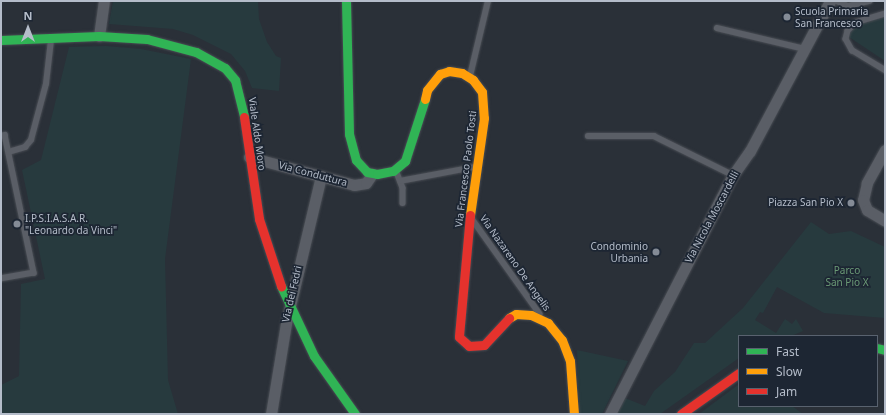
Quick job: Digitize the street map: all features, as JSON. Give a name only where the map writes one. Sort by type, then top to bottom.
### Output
[{"type":"street","points":[[99,36],[104,1]]},
{"type":"street","points":[[346,1],[350,142],[356,160],[372,174],[396,170],[405,161],[411,149],[429,85],[446,71],[455,71],[470,77]]},
{"type":"street","name":"Via Nicola Moscardelli","points":[[610,414],[733,175],[750,151],[806,49],[830,1]]},
{"type":"street","name":"Viale Aldo Moro","points":[[1,40],[99,36],[165,42],[208,56],[225,68],[235,80],[241,97],[259,219],[271,261],[289,306],[314,356],[355,414]]},
{"type":"street","name":"Via Francesco Paolo Tosti","points":[[470,77],[482,92],[485,106],[470,217],[460,340],[472,347],[484,345],[508,318],[516,314],[531,315],[544,320]]},
{"type":"street","points":[[885,150],[870,176],[864,194],[864,206],[870,214],[885,221]]},
{"type":"street","name":"Via Conduttura","points":[[249,157],[358,185],[368,181],[372,174]]},
{"type":"street","name":"Via dei Fedri","points":[[271,414],[289,306],[320,176]]},
{"type":"street","points":[[544,320],[562,340],[570,361],[574,414]]},
{"type":"street","points":[[681,414],[738,374]]},
{"type":"lane","points":[[470,77],[488,1]]},
{"type":"lane","points":[[837,1],[848,6],[869,1]]},
{"type":"lane","points":[[885,14],[856,23],[848,31],[846,39],[852,50],[885,70]]},
{"type":"lane","points":[[717,28],[806,49]]},
{"type":"lane","points":[[9,152],[25,147],[32,138],[46,84],[51,38]]},
{"type":"lane","points":[[1,136],[5,135],[34,273],[1,280]]},
{"type":"lane","points":[[588,136],[654,136],[733,175]]},
{"type":"lane","points":[[400,181],[477,166]]},
{"type":"lane","points":[[396,170],[400,181],[403,203]]},
{"type":"lane","name":"Via Nazareno De Angelis","points":[[470,217],[544,320]]},
{"type":"green space","points":[[113,1],[258,1],[259,19],[267,42],[276,56],[281,58],[279,91],[252,88],[245,71],[231,54],[193,35],[173,29],[109,24]]},
{"type":"green space","points":[[885,17],[885,61],[849,37],[851,26]]},
{"type":"green space","points":[[106,46],[141,49],[191,59],[165,259],[168,380],[178,414],[1,414],[1,385],[19,376],[21,284],[45,279],[22,170],[41,160],[69,47]]},
{"type":"green space","name":"Parco San Pio X","points":[[811,222],[829,234],[851,231],[885,247],[885,318],[824,313],[777,287],[763,313],[760,312],[755,320],[776,333],[785,319],[792,324],[796,319],[803,331],[793,335],[738,335],[738,359],[660,414],[617,414],[625,398],[645,406],[654,391],[675,372],[694,343],[705,343],[743,308]]},
{"type":"green space","points":[[577,350],[628,361],[602,414],[579,414]]},
{"type":"green space","points":[[738,385],[738,407],[793,407],[803,414],[699,414]]},
{"type":"traffic: fast","points":[[346,1],[349,134],[356,160],[367,172],[377,174],[393,171],[405,161],[425,99]]},
{"type":"traffic: fast","points":[[1,40],[99,36],[147,39],[196,52],[225,68],[235,80],[244,117]]},
{"type":"traffic: fast","points":[[281,286],[314,356],[355,414]]},
{"type":"traffic: fast","points":[[878,348],[885,350]]},
{"type":"traffic: slow","points":[[425,99],[427,90],[440,74],[449,71],[462,73],[473,80],[482,92],[484,118],[470,215]]},
{"type":"traffic: slow","points":[[509,318],[516,314],[531,315],[548,323],[562,340],[570,361],[574,414]]},
{"type":"traffic: jam","points":[[244,117],[259,219],[281,286]]},
{"type":"traffic: jam","points":[[470,215],[459,337],[469,346],[484,345],[509,318]]},
{"type":"traffic: jam","points":[[681,414],[738,374]]},
{"type":"place","name":"Scuola Primaria San Francesco","points":[[787,17]]},
{"type":"place","name":"Piazza San Pio X","points":[[851,203]]},
{"type":"place","name":"I.P.S.I.A.S.A.R. \"Leonardo da Vinci\"","points":[[17,224]]},
{"type":"place","name":"Condominio Urbania","points":[[656,252]]}]
